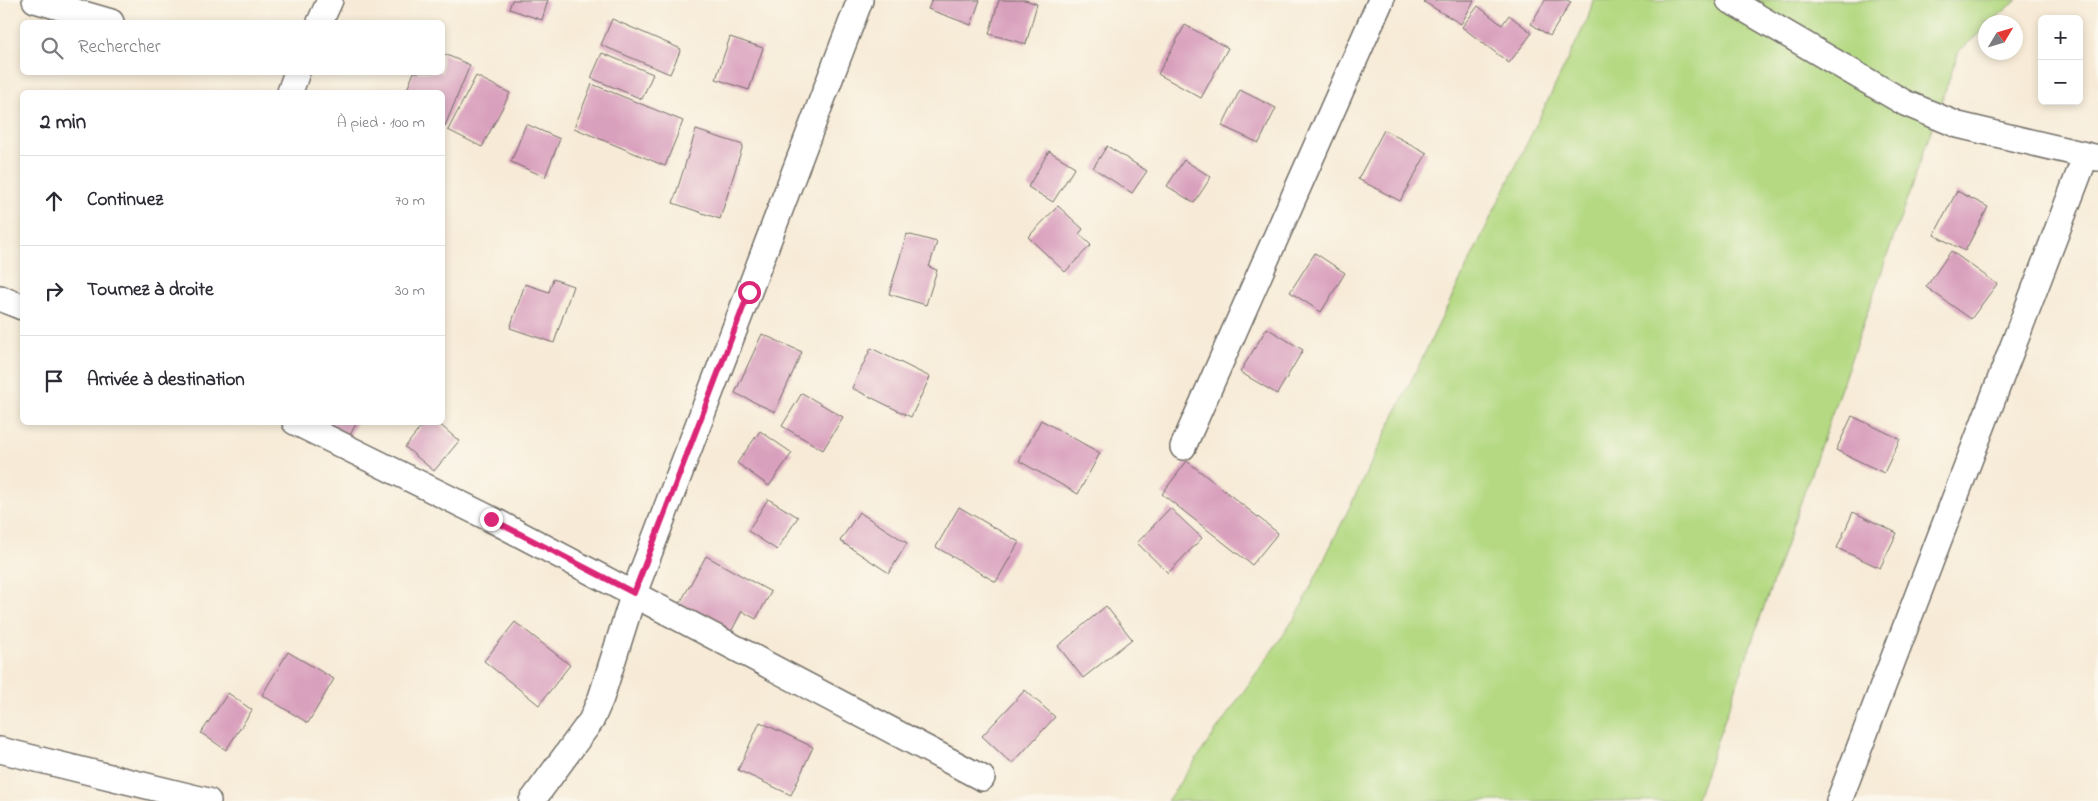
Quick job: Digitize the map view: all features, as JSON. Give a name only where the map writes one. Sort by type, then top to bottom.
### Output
[{"type":"street","points":[[35,0],[104,20]]},
{"type":"street","points":[[321,20],[330,0]]},
{"type":"street","points":[[532,801],[591,721],[601,698],[634,593],[860,0]]},
{"type":"street","points":[[1183,447],[1382,0]]},
{"type":"street","points":[[1729,0],[1905,103],[1958,125],[2092,157],[1839,801]]},
{"type":"street","points":[[291,90],[296,75]]},
{"type":"street","points":[[0,298],[20,305]]},
{"type":"street","points":[[301,425],[482,514],[982,778]]},
{"type":"street","points":[[0,750],[208,801]]},
{"type":"green space","points":[[1593,0],[2017,0],[1999,15],[1978,15],[1978,34],[1959,51],[1696,801],[1167,801],[1297,615],[1588,18]]},
{"type":"building","points":[[512,0],[548,0],[542,20],[509,9]]},
{"type":"building","points":[[932,0],[980,0],[971,25],[928,9]]},
{"type":"building","points":[[999,0],[1025,0],[1037,4],[1026,44],[989,34]]},
{"type":"building","points":[[1425,0],[1474,1],[1461,24],[1424,2]]},
{"type":"building","points":[[1545,0],[1567,0],[1571,2],[1550,36],[1531,24]]},
{"type":"building","points":[[1478,6],[1502,25],[1509,15],[1532,33],[1509,63],[1462,27]]},
{"type":"building","points":[[612,19],[681,49],[670,74],[601,45]]},
{"type":"building","points":[[1185,25],[1228,48],[1201,98],[1158,74]]},
{"type":"building","points":[[730,37],[763,48],[749,90],[716,79]]},
{"type":"building","points":[[602,53],[653,74],[642,99],[591,78]]},
{"type":"building","points":[[445,54],[470,65],[445,126],[445,90],[407,90],[413,75],[445,75]]},
{"type":"building","points":[[476,76],[510,93],[482,147],[448,130]]},
{"type":"building","points":[[592,84],[683,121],[665,166],[574,128]]},
{"type":"building","points":[[1240,90],[1276,108],[1259,143],[1222,126]]},
{"type":"building","points":[[526,124],[560,139],[545,177],[511,162]]},
{"type":"building","points":[[696,130],[743,145],[720,219],[673,203]]},
{"type":"building","points":[[1384,130],[1427,153],[1400,201],[1358,179]]},
{"type":"building","points":[[1107,146],[1147,171],[1132,193],[1093,168]]},
{"type":"building","points":[[1049,151],[1075,167],[1053,202],[1028,187]]},
{"type":"building","points":[[1184,160],[1211,177],[1194,203],[1167,186]]},
{"type":"building","points":[[1957,191],[1988,207],[1965,251],[1934,235]]},
{"type":"building","points":[[1058,206],[1083,229],[1079,234],[1091,245],[1065,272],[1028,237]]},
{"type":"building","points":[[907,234],[937,242],[929,267],[937,270],[926,305],[889,294]]},
{"type":"building","points":[[1951,251],[1997,284],[1971,319],[1926,287]]},
{"type":"building","points":[[1315,253],[1345,273],[1321,312],[1290,292]]},
{"type":"building","points":[[553,279],[573,286],[554,343],[510,328],[525,284],[549,292]]},
{"type":"building","points":[[1267,328],[1303,350],[1277,394],[1240,372]]},
{"type":"building","points":[[762,334],[802,352],[775,412],[735,393]]},
{"type":"building","points":[[871,348],[930,377],[911,417],[852,388]]},
{"type":"building","points":[[802,393],[843,417],[823,450],[782,426]]},
{"type":"building","points":[[1852,416],[1900,439],[1884,473],[1836,450]]},
{"type":"building","points":[[1041,420],[1100,453],[1078,494],[1019,461]]},
{"type":"building","points":[[323,425],[355,425],[348,439]]},
{"type":"building","points":[[423,425],[440,425],[459,441],[434,471],[405,447]]},
{"type":"building","points":[[760,431],[792,453],[769,486],[737,463]]},
{"type":"building","points":[[1187,461],[1278,533],[1252,565],[1162,494]]},
{"type":"building","points":[[768,499],[798,517],[777,550],[748,531]]},
{"type":"building","points":[[959,507],[1019,542],[996,582],[936,547]]},
{"type":"building","points":[[1170,508],[1202,538],[1168,573],[1137,543]]},
{"type":"building","points":[[859,512],[907,543],[889,573],[840,541]]},
{"type":"building","points":[[1853,512],[1897,533],[1880,568],[1837,548]]},
{"type":"building","points":[[706,556],[771,592],[756,619],[742,611],[730,634],[679,605]]},
{"type":"building","points":[[1106,606],[1132,639],[1083,678],[1058,646]]},
{"type":"building","points":[[515,622],[570,665],[539,705],[484,661]]},
{"type":"building","points":[[288,652],[334,679],[308,723],[262,695]]},
{"type":"building","points":[[1025,690],[1055,717],[1012,764],[982,736]]},
{"type":"building","points":[[228,693],[252,710],[226,750],[201,733]]},
{"type":"building","points":[[760,722],[813,747],[791,795],[738,770]]},
{"type":"route","points":[[491,519],[634,593],[749,292]]}]
